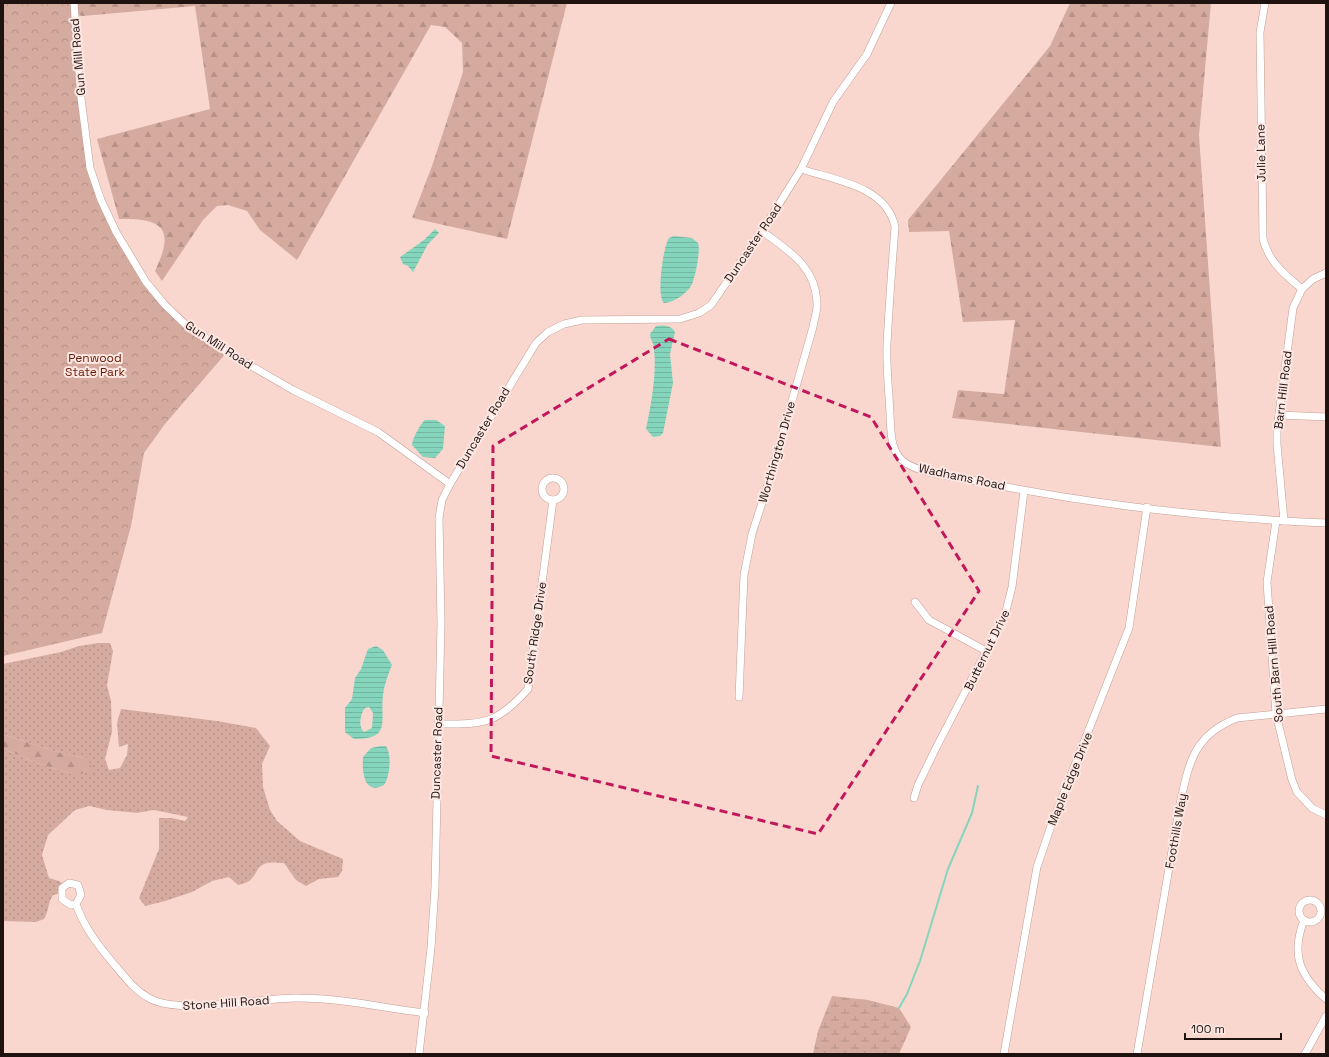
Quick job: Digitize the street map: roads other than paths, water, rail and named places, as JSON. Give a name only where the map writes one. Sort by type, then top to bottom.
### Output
[{"type":"street","name":"Gun Mill Road","points":[[74,3],[81,98],[90,168],[101,200],[116,232],[146,282],[165,306],[187,326],[226,352],[293,390],[378,432],[450,484]]},
{"type":"street","name":"Duncaster Road","points":[[419,1054],[425,1013],[434,894],[440,623],[439,518],[442,500],[450,484],[536,343],[548,332],[564,324],[582,320],[680,319],[698,313],[711,305],[762,231],[801,170],[833,102],[867,54],[891,3]]},
{"type":"street","name":"Julie Lane","points":[[1266,3],[1260,32],[1263,238],[1272,261],[1279,270],[1302,289]]},
{"type":"street","name":"Wadhams Road","points":[[801,170],[856,187],[876,196],[884,203],[893,221],[894,227],[887,346],[893,446],[899,456],[915,468],[1024,491],[1092,502],[1218,516],[1326,523]]},
{"type":"street","name":"Worthington Drive","points":[[738,696],[744,575],[752,534],[770,478],[813,326],[817,303],[815,286],[801,260],[762,231]]},
{"type":"street","name":"Barn Hill Road","points":[[1280,521],[1277,444],[1279,415],[1293,308],[1302,289],[1314,279],[1326,273]]},
{"type":"street","points":[[1279,415],[1326,417]]},
{"type":"street","name":"Butternut Drive","points":[[914,798],[918,785],[936,748],[988,652],[1009,604],[1024,491]]},
{"type":"street","name":"South Ridge Drive","points":[[438,724],[477,724],[500,716],[518,701],[528,689],[553,500]]},
{"type":"street","name":"Maple Edge Drive","points":[[1004,1054],[1037,867],[1052,823],[1129,628],[1147,508]]},
{"type":"street","name":"South Barn Hill Road","points":[[1280,521],[1267,582],[1276,714],[1292,780],[1297,792],[1312,808],[1326,815]]},
{"type":"street","points":[[915,602],[929,620],[988,652]]},
{"type":"street","name":"Foothills Way","points":[[1137,1054],[1189,764],[1200,742],[1224,723],[1245,716],[1326,709]]},
{"type":"street","name":"Stone Hill Road","points":[[76,904],[88,932],[127,979],[138,991],[163,1004],[185,1006],[297,998],[325,999],[425,1013]]},
{"type":"street","points":[[1304,920],[1297,946],[1299,962],[1306,978],[1326,999]]},
{"type":"street","points":[[1305,1054],[1326,1016]]},
{"type":"water","points":[[435,229],[439,233],[428,244],[413,272],[408,266],[403,264],[400,257],[424,240]]},
{"type":"water","points":[[674,236],[692,238],[698,243],[698,258],[694,277],[689,289],[675,300],[664,303],[662,299],[660,282],[661,272],[667,243],[669,238]]},
{"type":"water","points":[[656,326],[669,327],[675,332],[670,354],[673,383],[663,433],[660,436],[653,437],[646,429],[652,400],[655,369],[654,347],[650,334]]},
{"type":"water","points":[[425,420],[436,420],[445,426],[443,449],[435,458],[423,457],[412,445],[417,431]]},
{"type":"water","points":[[376,646],[383,650],[392,665],[386,680],[384,691],[382,705],[382,727],[374,736],[354,739],[345,732],[345,708],[352,699],[355,678],[361,669],[368,649]],"holes":[[[369,707],[373,713],[372,728],[364,732],[360,724],[363,711],[365,708]]]},
{"type":"water","points":[[386,746],[388,750],[390,766],[388,776],[384,785],[372,787],[365,780],[363,757],[371,748]]},
{"type":"waterway","points":[[899,1008],[907,994],[920,961],[948,869],[972,813],[978,786]]},
{"type":"park label","name":"Penwood State Park","points":[[95,365]]}]
